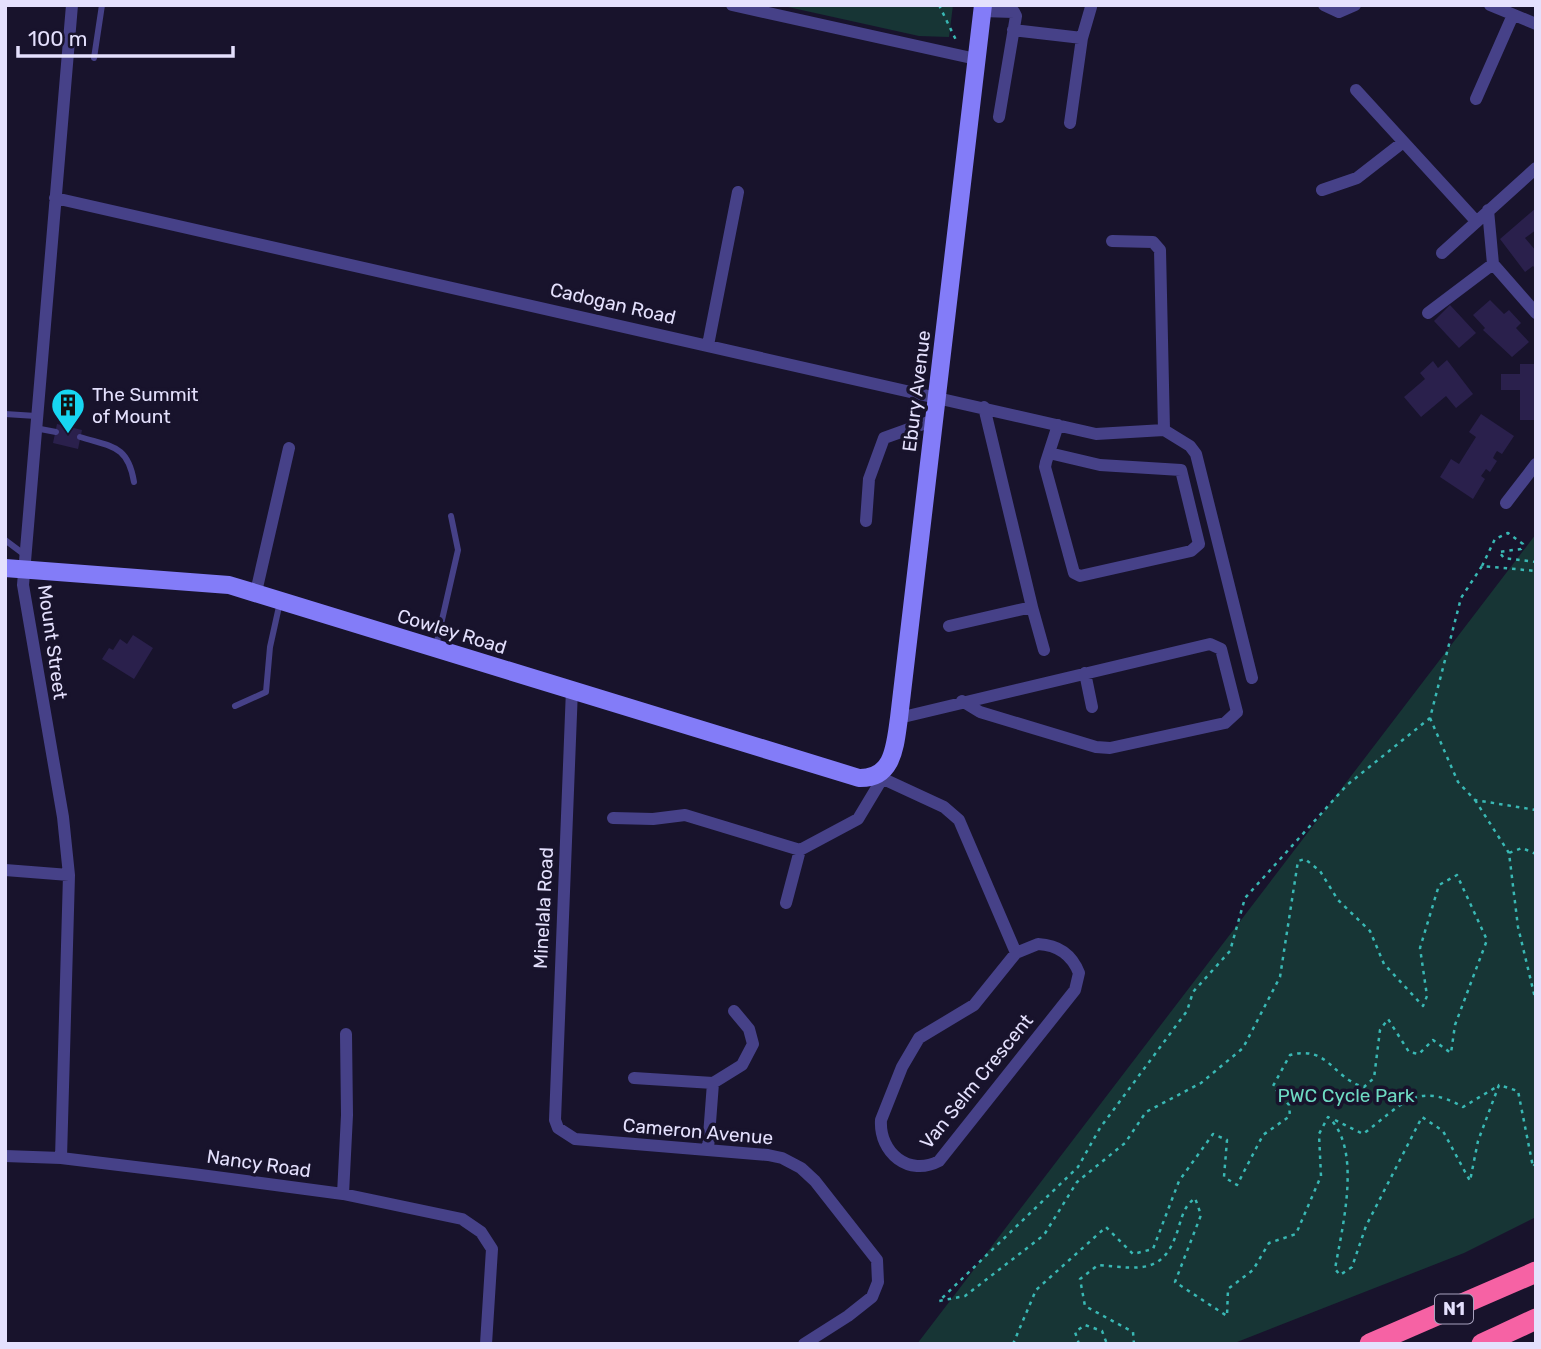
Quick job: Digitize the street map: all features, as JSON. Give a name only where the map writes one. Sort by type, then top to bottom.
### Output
[{"type":"highway","name":"N1","points":[[1370,1344],[1536,1272]]},
{"type":"highway","name":"N1","points":[[1482,1344],[1536,1319]]},
{"type":"street","name":"Mount Street","points":[[61,1158],[69,875],[63,817],[23,587],[72,5]]},
{"type":"street","points":[[732,5],[970,57]]},
{"type":"street","points":[[1324,5],[1339,12],[1355,5]]},
{"type":"street","points":[[1490,5],[1536,24]]},
{"type":"street","points":[[1070,123],[1082,38],[1091,7]]},
{"type":"street","points":[[982,8],[1014,12],[1016,19],[999,117]]},
{"type":"street","name":"Ebury Avenue","points":[[879,777],[888,767],[894,752],[899,718],[936,396],[970,57],[982,8]]},
{"type":"street","points":[[1476,99],[1513,15]]},
{"type":"street","points":[[1013,30],[1082,38]]},
{"type":"street","points":[[1356,90],[1476,221]]},
{"type":"street","points":[[1322,190],[1357,178],[1402,143]]},
{"type":"street","points":[[1442,253],[1536,168]]},
{"type":"street","points":[[708,345],[738,192]]},
{"type":"street","name":"Cadogan Road","points":[[55,198],[1096,434],[1164,430]]},
{"type":"street","points":[[1488,210],[1493,264],[1536,313]]},
{"type":"street","points":[[1112,240],[1153,242],[1160,250],[1164,430],[1190,446],[1196,454],[1252,678]]},
{"type":"street","points":[[1428,313],[1493,264]]},
{"type":"street","points":[[1524,300],[1536,290]]},
{"type":"street","points":[[984,407],[1044,650]]},
{"type":"street","points":[[866,521],[869,480],[884,438],[933,420]]},
{"type":"street","points":[[1049,453],[1100,465],[1181,470],[1199,540],[1197,547],[1191,551],[1077,575],[1070,568],[1045,467],[1049,453],[1058,425]]},
{"type":"street","points":[[256,592],[289,448]]},
{"type":"street","points":[[1506,503],[1536,464]]},
{"type":"street","name":"Cowley Road","points":[[5,568],[26,563],[206,583],[256,592],[859,778],[879,777]]},
{"type":"street","points":[[949,625],[1032,607]]},
{"type":"street","points":[[899,718],[962,701],[1202,644],[1214,644],[1221,649],[1237,712],[1224,723],[1110,748],[1096,747],[979,712],[962,701]]},
{"type":"street","points":[[1084,673],[1092,707]]},
{"type":"street","name":"Minelala Road","points":[[558,1128],[554,1109],[572,689]]},
{"type":"street","points":[[613,818],[653,819],[685,815],[800,850],[858,819],[879,777],[944,807],[960,820],[1016,953]]},
{"type":"street","points":[[786,904],[800,850]]},
{"type":"street","points":[[5,870],[69,875]]},
{"type":"street","name":"Van Selm Crescent","points":[[1038,944],[1059,949],[1072,960],[1079,974],[1075,990],[939,1161],[924,1167],[904,1163],[885,1145],[880,1132],[881,1121],[912,1048],[930,1028],[980,999],[1016,953],[1038,944]]},
{"type":"street","points":[[634,1078],[713,1083],[742,1065],[753,1044],[749,1029],[734,1011]]},
{"type":"street","points":[[343,1194],[347,1115],[346,1034]]},
{"type":"street","points":[[708,1149],[713,1083]]},
{"type":"street","name":"Cameron Avenue","points":[[558,1128],[575,1139],[768,1155],[802,1168],[877,1260],[878,1282],[872,1297],[804,1344]]},
{"type":"street","name":"Nancy Road","points":[[5,1156],[61,1158],[343,1194],[462,1219],[481,1231],[492,1249],[486,1344]]},
{"type":"lane","points":[[94,58],[102,5]]},
{"type":"lane","points":[[5,414],[36,422],[55,432]]},
{"type":"lane","points":[[80,437],[124,452],[131,464],[134,482]]},
{"type":"lane","points":[[435,648],[458,550],[451,516]]},
{"type":"lane","points":[[5,540],[26,563]]},
{"type":"lane","points":[[236,706],[266,692],[270,647],[280,600]]},
{"type":"path","points":[[939,5],[970,57]]},
{"type":"path","points":[[1013,1344],[1036,1290],[1106,1227],[1133,1254],[1153,1250],[1179,1181],[1213,1134],[1227,1140],[1224,1177],[1237,1185],[1263,1135],[1290,1116],[1289,1105],[1273,1086],[1290,1055],[1304,1051],[1323,1056],[1350,1083],[1364,1087],[1374,1078],[1380,1030],[1388,1019],[1409,1052],[1419,1054],[1433,1040],[1451,1053],[1455,1025],[1487,940],[1457,875],[1438,885],[1420,948],[1427,996],[1423,1006],[1384,964],[1370,932],[1338,900],[1320,871],[1305,859],[1298,861],[1280,977],[1243,1048],[1201,1083],[1146,1112],[1125,1143],[1077,1182],[1044,1236],[965,1296],[939,1301],[1078,1167],[1100,1128],[1187,1010],[1193,992],[1230,951],[1245,898],[1347,785],[1430,718],[1461,598],[1482,566],[1495,539],[1508,533],[1523,544],[1521,549],[1499,552],[1504,558],[1536,562]]},
{"type":"path","points":[[1482,566],[1536,571]]},
{"type":"path","points":[[1430,718],[1458,782],[1475,800],[1509,853],[1518,927],[1536,1002]]},
{"type":"path","points":[[1475,800],[1536,810]]},
{"type":"path","points":[[1509,853],[1522,848],[1536,854]]},
{"type":"path","points":[[1328,1117],[1363,1135],[1415,1095],[1443,1096],[1463,1107],[1499,1085],[1518,1091],[1534,1167],[1536,1163]]},
{"type":"path","points":[[1328,1117],[1339,1126],[1346,1154],[1348,1195],[1335,1269],[1340,1275],[1352,1267],[1366,1226],[1422,1117],[1443,1131],[1470,1181],[1478,1141],[1499,1085]]},
{"type":"path","points":[[1134,1344],[1133,1332],[1085,1306],[1080,1279],[1098,1265],[1138,1269],[1159,1264],[1172,1249],[1185,1206],[1195,1198],[1201,1215],[1175,1282],[1227,1317],[1228,1289],[1253,1270],[1269,1243],[1296,1234],[1321,1176],[1319,1134],[1328,1117]]},
{"type":"path","points":[[1079,1344],[1075,1332],[1085,1325],[1102,1331],[1107,1344]]},
{"type":"green space","points":[[779,5],[953,5],[949,37],[919,36]]},
{"type":"green space","name":"PWC Cycle Park","points":[[1536,534],[1536,1217],[1464,1253],[1232,1344],[917,1344]]},
{"type":"building","points":[[1536,208],[1536,230],[1525,238],[1536,251],[1536,269],[1533,266],[1525,272],[1500,239]]},
{"type":"building","points":[[1490,300],[1504,314],[1509,310],[1521,323],[1516,328],[1529,342],[1512,357],[1483,330],[1485,328],[1473,315]]},
{"type":"building","points":[[1450,305],[1476,333],[1459,348],[1434,321]]},
{"type":"building","points":[[1447,360],[1473,394],[1456,408],[1446,396],[1421,417],[1404,397],[1425,379],[1420,373],[1433,361],[1438,368]]},
{"type":"building","points":[[1520,364],[1536,364],[1536,420],[1520,420],[1520,390],[1501,390],[1501,374],[1520,374]]},
{"type":"building","points":[[1481,414],[1514,436],[1502,454],[1497,451],[1495,454],[1493,458],[1497,461],[1490,472],[1486,469],[1481,476],[1485,479],[1473,499],[1440,477],[1451,459],[1459,464],[1476,437],[1469,432]]},
{"type":"building","name":"The Summit of Mount","points":[[57,424],[82,430],[78,449],[53,443]]},
{"type":"building","points":[[133,635],[153,648],[134,679],[102,659],[109,648],[113,650],[120,639],[127,644]]},
{"type":"place","name":"The Summit of Mount","points":[[68,435]]}]
